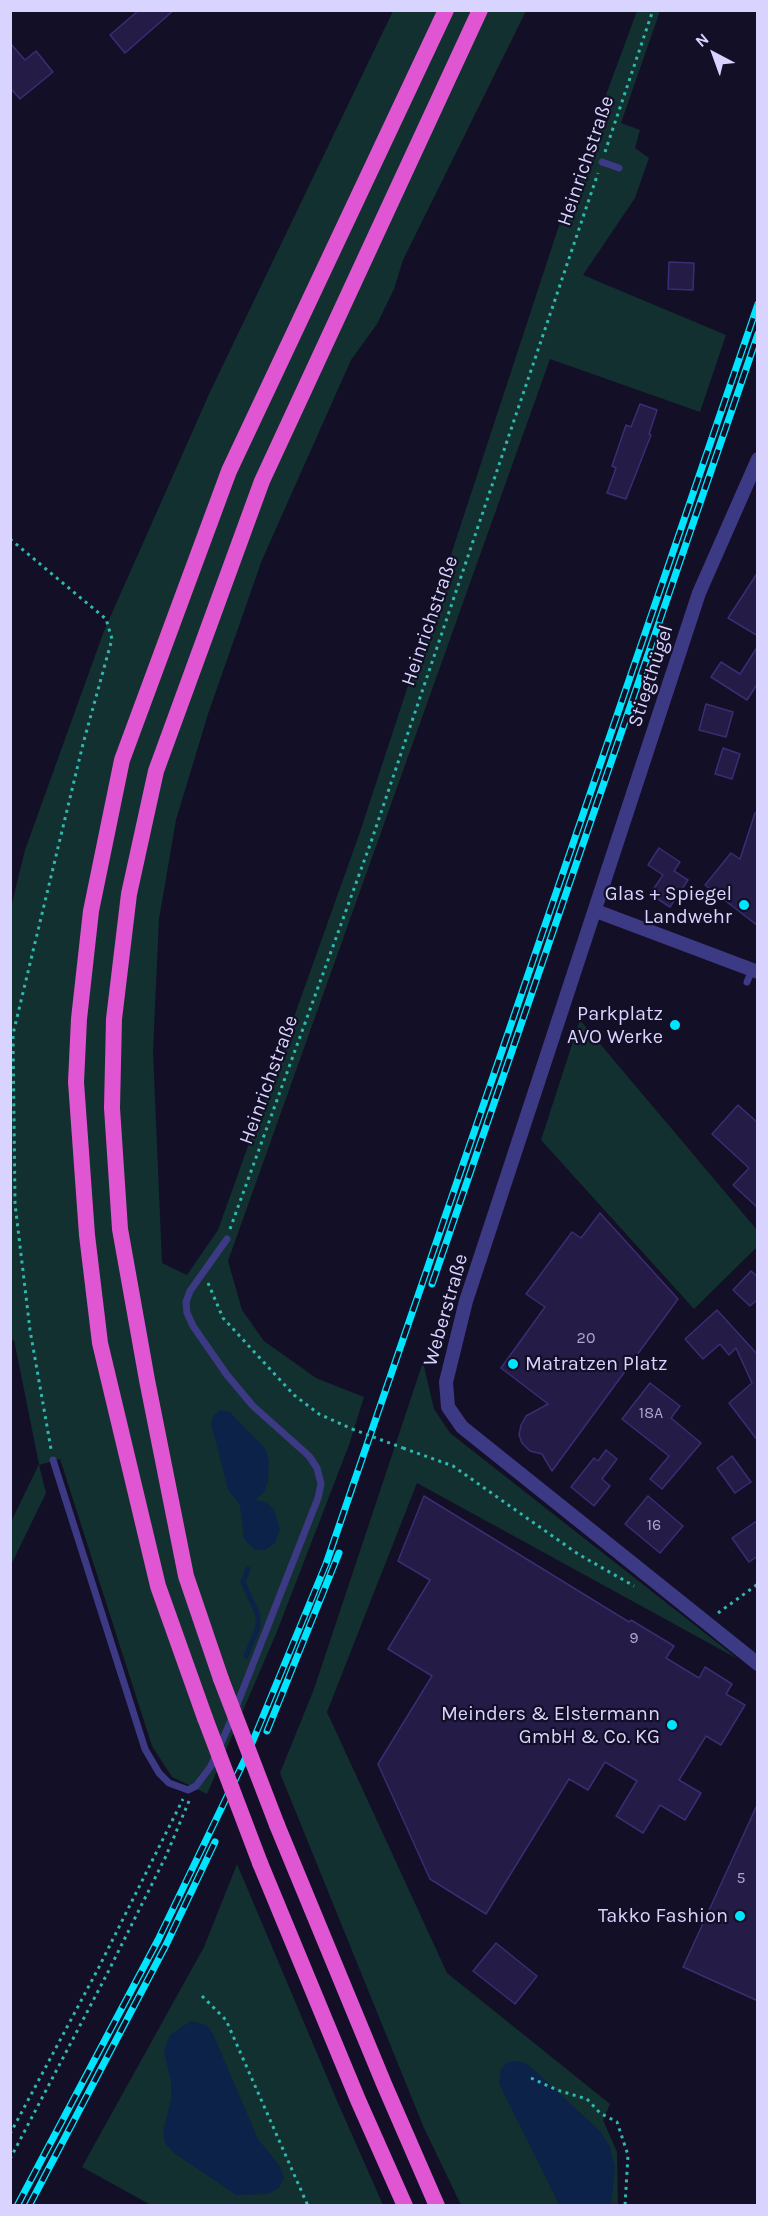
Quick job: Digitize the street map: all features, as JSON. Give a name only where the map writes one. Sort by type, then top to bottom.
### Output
[{"type":"highway","points":[[405,2205],[358,2100],[260,1863],[158,1586],[100,1343],[87,1235],[76,1082],[79,1019],[91,911],[122,760],[229,471],[446,10]]},
{"type":"highway","points":[[437,2205],[277,1826],[221,1680],[186,1576],[120,1229],[112,1108],[114,1030],[129,894],[156,771],[262,481],[480,10]]},
{"type":"street","name":"Stiegthügel","points":[[596,911],[699,593],[758,459]]},
{"type":"street","points":[[596,911],[752,975]]},
{"type":"street","name":"Weberstraße","points":[[596,911],[466,1301],[446,1382],[448,1407],[462,1427],[758,1664]]},
{"type":"lane","points":[[602,162],[619,168]]},
{"type":"lane","points":[[53,1460],[145,1749],[159,1773],[169,1783],[188,1790],[196,1786],[211,1766],[321,1484],[317,1468],[253,1406],[193,1326],[186,1302],[190,1292],[227,1239]]},
{"type":"lane","points":[[293,1454],[298,1448]]},
{"type":"path","name":"Heinrichstraße","points":[[227,1239],[375,831],[653,10]]},
{"type":"path","points":[[10,539],[106,619],[112,639],[83,744],[13,1034],[11,1057],[15,1204],[30,1330],[53,1460]]},
{"type":"path","points":[[203,1273],[222,1318],[275,1376],[319,1414],[352,1429],[453,1466],[578,1554],[640,1589]]},
{"type":"path","points":[[704,1623],[758,1584]]},
{"type":"path","points":[[10,2159],[161,1866],[196,1786]]},
{"type":"path","points":[[10,2134],[98,1969],[188,1790]]},
{"type":"path","points":[[202,1996],[226,2020],[309,2205]]},
{"type":"path","points":[[531,2078],[557,2090],[587,2099],[600,2113],[617,2122],[628,2155],[626,2205]]},
{"type":"green space","points":[[393,11],[526,11],[403,260],[394,289],[377,324],[351,360],[262,560],[208,714],[176,820],[159,919],[153,1051],[162,1263],[187,1275],[218,1230],[360,832],[570,192],[637,11],[660,11],[621,123],[640,130],[635,148],[649,158],[635,198],[583,275],[726,335],[700,412],[550,359],[228,1261],[242,1310],[264,1341],[316,1378],[364,1397],[349,1445],[276,1634],[207,1794],[172,1777],[152,1746],[60,1459],[39,1465],[46,1493],[11,1565],[10,1524],[39,1464],[14,1340],[11,1341],[11,907],[25,850],[104,631],[210,392]]},
{"type":"green space","points":[[580,1020],[757,1230],[757,1247],[694,1309],[541,1140]]},
{"type":"green space","points":[[423,1362],[434,1409],[450,1433],[738,1659],[417,1483],[327,1712],[447,1973],[610,2104],[603,2120],[617,2152],[618,2205],[461,2205],[424,2128],[280,1773],[314,1689]]},
{"type":"green space","points":[[237,1864],[383,2205],[151,2205],[82,2167],[204,1947]]},
{"type":"water","points":[[220,1410],[230,1412],[265,1448],[269,1460],[268,1481],[264,1492],[256,1500],[266,1502],[274,1510],[280,1529],[275,1543],[265,1550],[254,1549],[244,1539],[240,1505],[228,1490],[211,1423],[214,1415]]},
{"type":"water","points":[[191,2021],[207,2025],[213,2034],[258,2139],[280,2166],[284,2178],[279,2188],[268,2194],[236,2195],[174,2153],[165,2143],[163,2133],[171,2098],[171,2082],[164,2051],[170,2035]]},
{"type":"water","points":[[520,2061],[531,2067],[600,2131],[610,2147],[615,2168],[611,2205],[559,2205],[499,2083],[501,2069],[508,2062]]},
{"type":"building","points":[[139,10],[174,10],[125,53],[110,35]]},
{"type":"building","points":[[10,43],[25,60],[36,51],[53,72],[20,99],[10,88]]},
{"type":"building","points":[[669,262],[694,263],[693,290],[668,289]]},
{"type":"building","points":[[640,404],[657,410],[649,434],[651,435],[626,499],[607,493],[616,468],[612,466],[626,425],[631,427]]},
{"type":"building","points":[[758,572],[758,636],[728,618]]},
{"type":"building","points":[[758,646],[758,683],[747,700],[711,677],[721,662],[740,674]]},
{"type":"building","points":[[706,704],[733,712],[726,737],[699,730]]},
{"type":"building","points":[[723,748],[740,754],[732,779],[715,774]]},
{"type":"building","name":"Glas + Spiegel Landwehr","points":[[755,813],[758,813],[758,926],[705,885],[731,853],[740,859]]},
{"type":"building","points":[[659,848],[680,862],[674,871],[688,880],[670,907],[650,894],[663,875],[648,865]]},
{"type":"building","points":[[738,1105],[758,1123],[758,1208],[733,1185],[749,1168],[712,1134]]},
{"type":"building","points":[[600,1213],[678,1299],[552,1471],[542,1454],[530,1451],[522,1443],[519,1435],[526,1416],[548,1404],[501,1368],[545,1307],[526,1294],[572,1232],[581,1238]]},
{"type":"building","points":[[751,1271],[758,1277],[758,1299],[750,1306],[733,1290]]},
{"type":"building","points":[[717,1310],[758,1355],[758,1441],[729,1403],[752,1383],[736,1348],[729,1355],[720,1344],[703,1359],[685,1339]]},
{"type":"building","points":[[650,1383],[680,1406],[671,1418],[701,1443],[662,1489],[650,1479],[669,1456],[622,1419]]},
{"type":"building","points":[[606,1450],[617,1459],[602,1479],[610,1486],[594,1506],[571,1487],[594,1458],[598,1461]]},
{"type":"building","points":[[732,1456],[751,1482],[735,1493],[717,1468]]},
{"type":"building","points":[[424,1496],[629,1622],[631,1620],[674,1646],[666,1658],[699,1678],[705,1667],[732,1684],[726,1694],[745,1705],[721,1745],[706,1736],[679,1780],[701,1793],[685,1820],[660,1805],[643,1833],[616,1816],[637,1781],[605,1762],[588,1790],[569,1779],[486,1914],[430,1879],[378,1764],[432,1676],[388,1649],[430,1580],[398,1561]]},
{"type":"building","points":[[648,1496],[683,1526],[660,1553],[625,1524]]},
{"type":"building","points":[[758,1520],[758,1556],[749,1562],[732,1538]]},
{"type":"building","points":[[758,1803],[758,2001],[683,1967]]},
{"type":"building","points":[[496,1943],[537,1976],[515,2004],[473,1971]]},
{"type":"waterway","points":[[246,1656],[258,1627],[258,1615],[243,1582],[248,1569]]},
{"type":"railway","points":[[17,2206],[158,1940],[247,1755],[326,1564],[758,304]]},
{"type":"railway","points":[[432,1284],[758,334]]},
{"type":"railway","points":[[267,1731],[339,1553]]},
{"type":"railway","points":[[29,2206],[166,1945],[215,1842]]},
{"type":"place","name":"Glas + Spiegel Landwehr","points":[[744,905]]},
{"type":"place","name":"Parkplatz AVO Werke","points":[[675,1025]]},
{"type":"place","name":"Matratzen Platz","points":[[513,1364]]},
{"type":"place","name":"Meinders & Elstermann GmbH & Co. KG","points":[[672,1725]]},
{"type":"place","name":"Takko Fashion","points":[[740,1916]]}]
